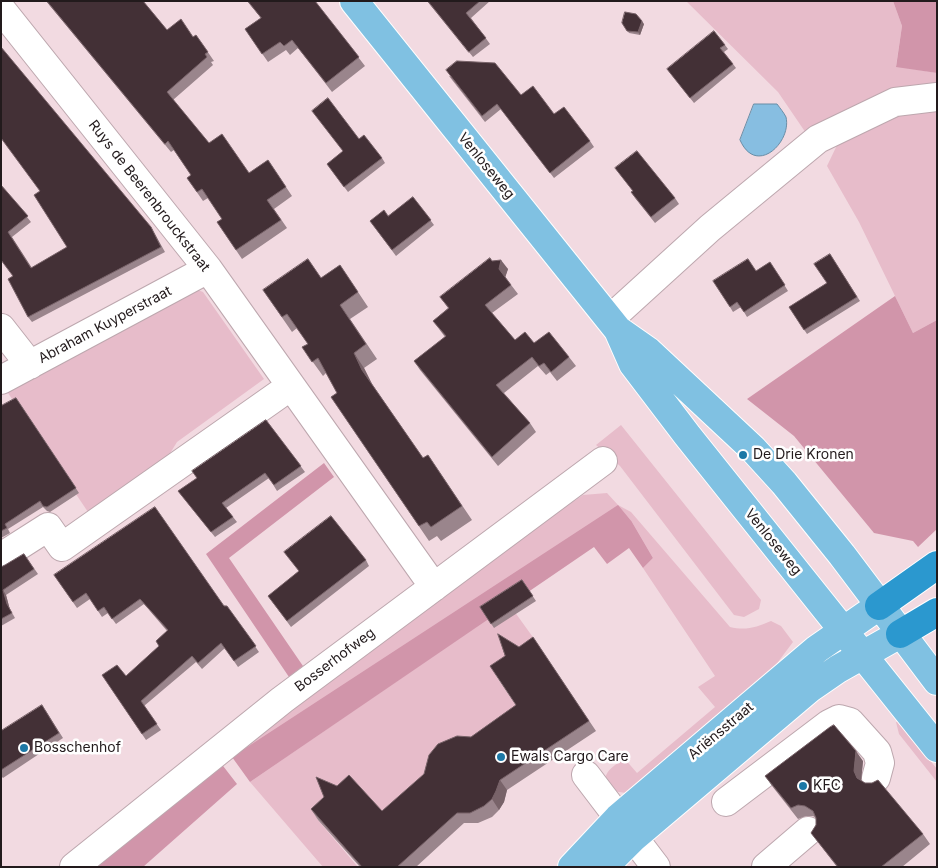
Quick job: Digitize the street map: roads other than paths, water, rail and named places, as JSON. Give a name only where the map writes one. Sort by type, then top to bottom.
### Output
[{"type":"highway","points":[[879,606],[937,565]]},
{"type":"highway","points":[[900,634],[937,612]]},
{"type":"main road","name":"Venloseweg","points":[[354,1],[614,325],[633,364],[687,435],[937,748]]},
{"type":"main road","name":"Venloseweg","points":[[614,325],[648,351],[753,449],[784,483],[842,555],[937,681]]},
{"type":"main road","name":"Ariënsstraat","points":[[801,679],[816,649],[879,606]]},
{"type":"main road","name":"Ariënsstraat","points":[[572,867],[626,828],[801,679],[862,654],[900,634]]},
{"type":"main road","name":"Ariënsstraat","points":[[604,867],[626,828]]},
{"type":"street","name":"Ruys de Beerenbrouckstraat","points":[[1,9],[208,269],[434,586]]},
{"type":"street","points":[[614,325],[710,228],[818,139],[895,102],[937,97]]},
{"type":"street","name":"Abraham Kuyperstraat","points":[[1,380],[208,269]]},
{"type":"street","points":[[1,328],[30,365]]},
{"type":"street","points":[[1,557],[48,526],[62,547],[291,386]]},
{"type":"street","name":"Bosserhofweg","points":[[74,867],[282,700],[603,461]]},
{"type":"street","points":[[726,802],[829,724],[839,719],[850,722],[877,752],[880,763],[876,778]]},
{"type":"street","points":[[586,774],[656,867]]},
{"type":"street","points":[[770,864],[808,831]]},
{"type":"water","points":[[754,104],[777,104],[786,117],[784,136],[771,152],[763,156],[755,156],[747,151],[740,140]]},
{"type":"place","name":"De Drie Kronen","points":[[743,455]]},
{"type":"place","name":"Bosschenhof","points":[[24,748]]},
{"type":"place","name":"Ewals Cargo Care","points":[[501,757]]},
{"type":"place","name":"KFC","points":[[803,786]]}]
